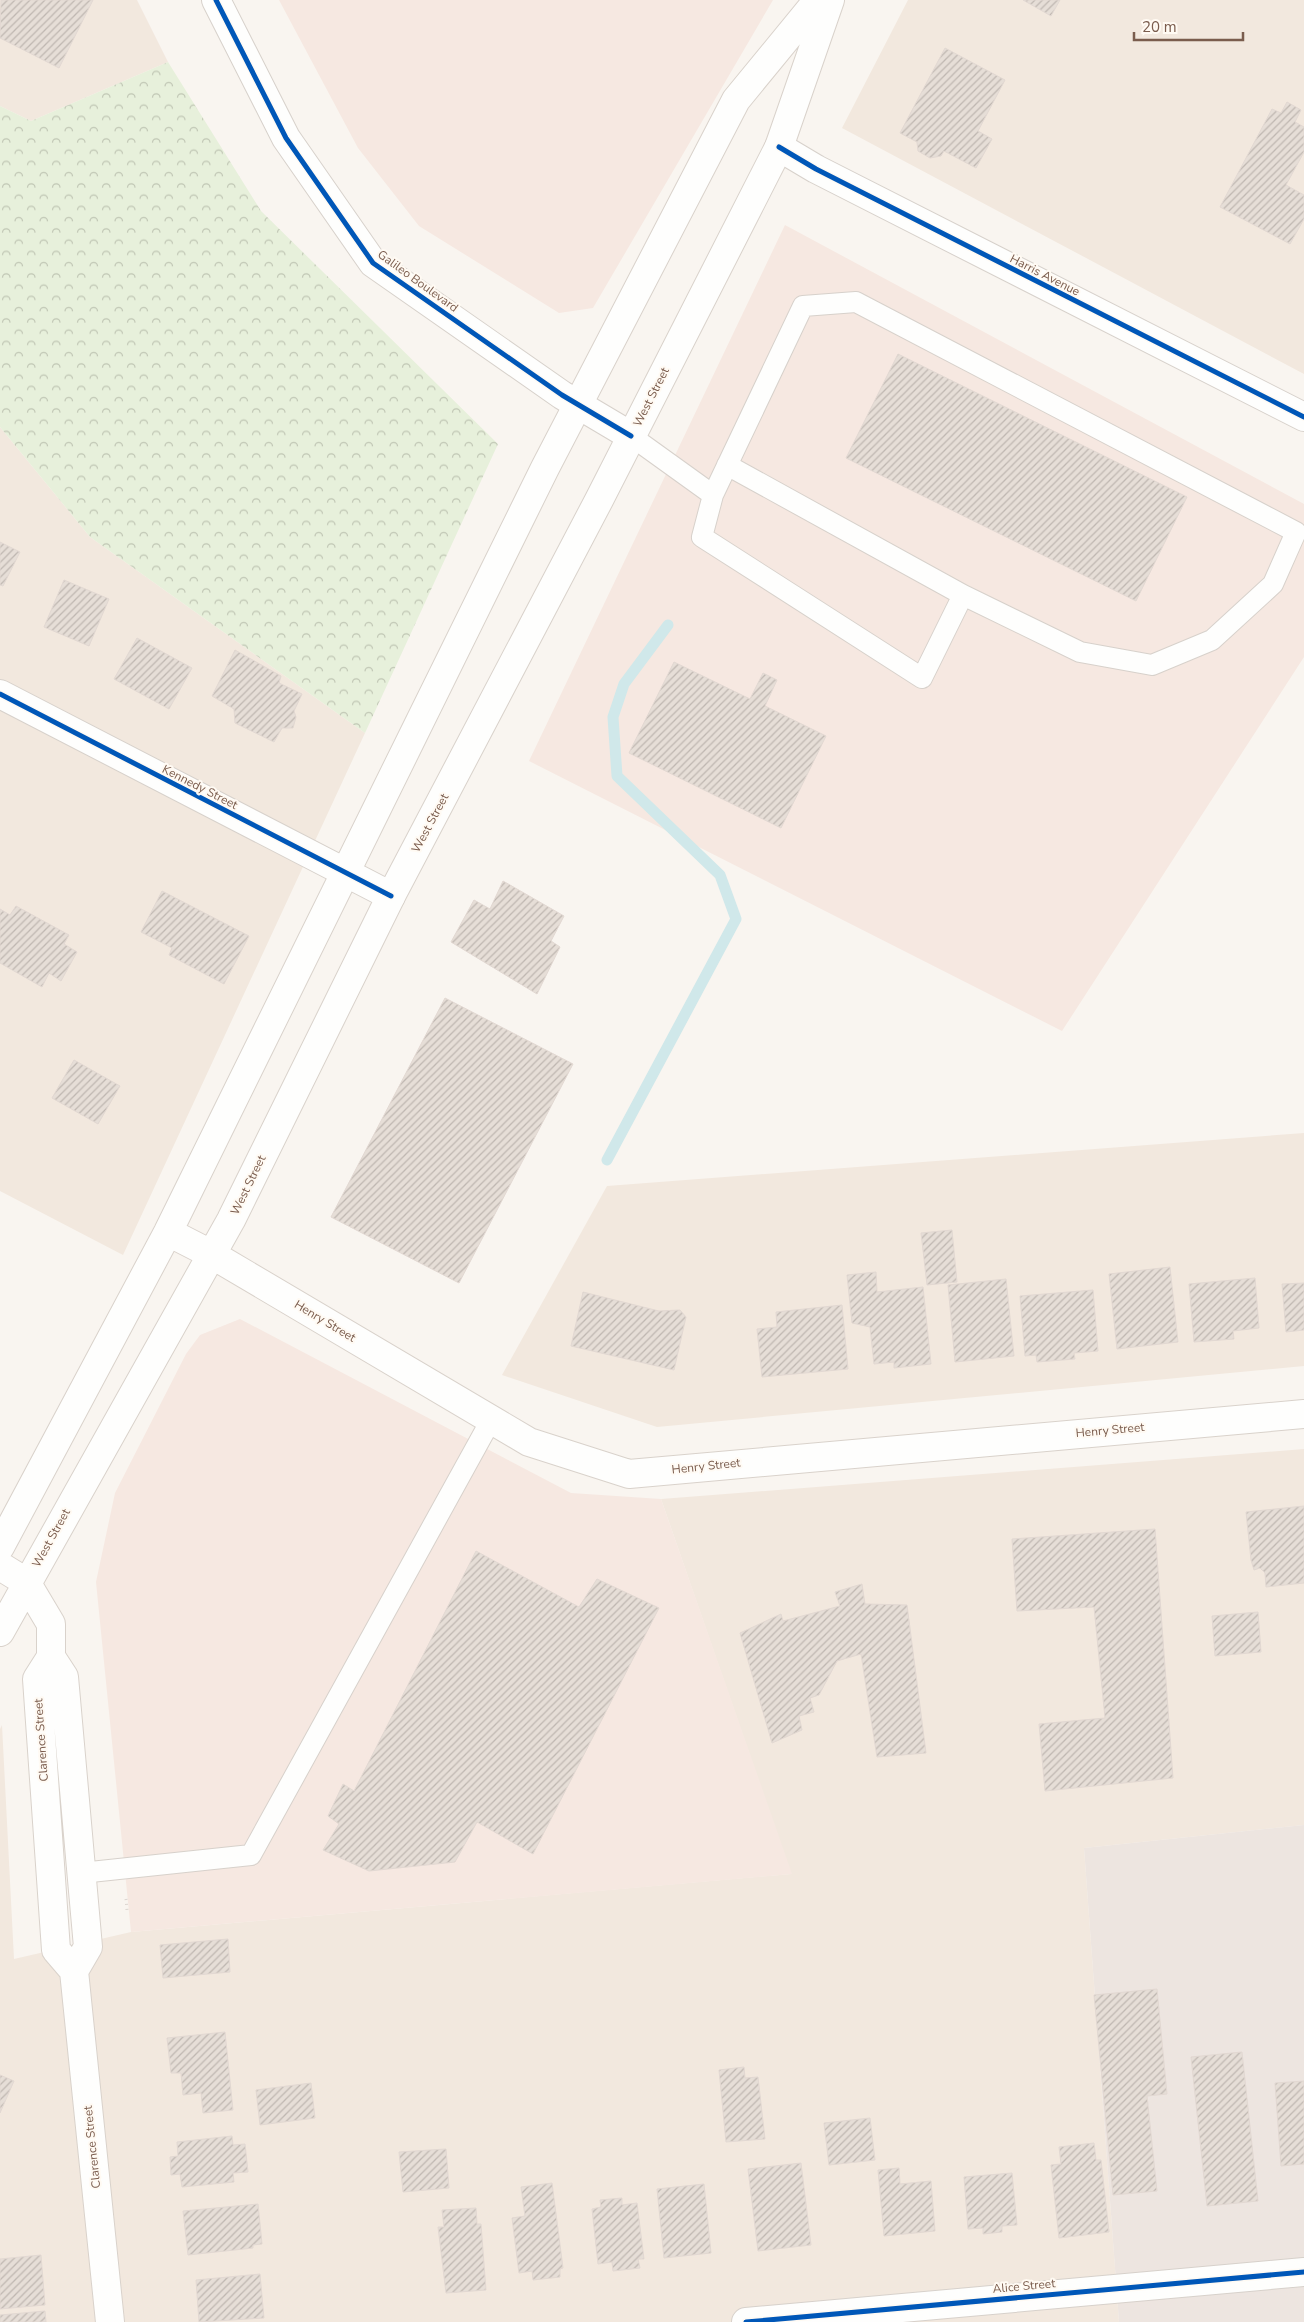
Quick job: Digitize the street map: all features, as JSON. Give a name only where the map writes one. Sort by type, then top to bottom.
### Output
[{"type":"main road","name":"Galileo Boulevard","points":[[216,0],[286,138],[373,263],[579,406],[631,436]]},
{"type":"main road","points":[[0,1547],[168,1232],[545,468],[579,406],[736,100],[818,0]]},
{"type":"main road","name":"West Street","points":[[0,1632],[26,1582],[231,1220],[391,896],[631,436],[779,147],[830,0]]},
{"type":"main road","name":"Harris Avenue","points":[[779,147],[816,169],[1304,417]]},
{"type":"main road","name":"Kennedy Street","points":[[0,694],[344,874],[391,896]]},
{"type":"main road","name":"Henry Street","points":[[168,1232],[211,1254],[529,1442],[629,1474],[1304,1414]]},
{"type":"main road","points":[[0,1566],[26,1582],[51,1624],[51,1657],[64,1677],[88,1947],[74,1971]]},
{"type":"main road","name":"Clarence Street","points":[[51,1657],[36,1679],[56,1950],[74,1971],[110,2322]]},
{"type":"main road","name":"Alice Street","points":[[746,2322],[1304,2272]]},
{"type":"lane","points":[[727,465],[963,595],[1080,652],[1152,665],[1212,640],[1273,584],[1296,532],[856,302],[803,306],[727,465],[713,495],[702,537],[922,678],[963,595]]},
{"type":"lane","points":[[631,436],[713,495]]},
{"type":"lane","points":[[81,1873],[251,1855],[491,1420]]},
{"type":"path","points":[[126,1900],[127,1910]]},
{"type":"shaded area","points":[[0,0],[137,0],[168,62],[31,121],[0,106]]},
{"type":"shaded area","points":[[279,0],[773,0],[593,308],[559,313],[419,226],[358,148]]},
{"type":"shaded area","points":[[908,0],[1304,0],[1304,374],[842,128]]},
{"type":"shaded area","points":[[785,225],[1304,504],[1304,657],[1062,1031],[529,761]]},
{"type":"shaded area","points":[[0,427],[90,537],[365,733],[123,1255],[0,1191]]},
{"type":"shaded area","points":[[1304,1133],[1304,1366],[657,1427],[502,1375],[607,1186]]},
{"type":"shaded area","points":[[240,1319],[571,1493],[661,1499],[792,1874],[131,1932],[96,1582],[115,1493],[186,1354],[200,1335]]},
{"type":"shaded area","points":[[1304,1449],[1304,1825],[1084,1848],[1119,2322],[0,2322],[0,1729],[2,1725],[14,1959],[131,1932],[791,1874],[661,1499]]},
{"type":"shaded area","points":[[1304,1825],[1304,2322],[1119,2322],[1084,1848]]},
{"type":"green space","points":[[168,62],[261,211],[498,444],[365,733],[90,537],[0,427],[0,106],[31,121]]},
{"type":"building","points":[[1,0],[93,0],[59,68],[0,38]]},
{"type":"building","points":[[1023,0],[1060,0],[1051,16]]},
{"type":"building","points":[[945,48],[1005,80],[978,131],[992,139],[976,168],[944,151],[941,156],[930,158],[918,151],[917,142],[900,133]]},
{"type":"building","points":[[1287,102],[1301,110],[1295,122],[1304,127],[1304,152],[1286,185],[1304,195],[1304,219],[1290,244],[1220,207],[1272,109],[1281,113]]},
{"type":"building","points":[[898,354],[1187,497],[1136,601],[846,458]]},
{"type":"building","points":[[0,542],[20,552],[3,586],[0,585]]},
{"type":"building","points":[[64,580],[109,599],[89,646],[44,627]]},
{"type":"building","points":[[137,638],[192,668],[169,709],[114,679]]},
{"type":"building","points":[[235,650],[281,676],[279,683],[302,694],[294,711],[296,717],[293,728],[282,728],[274,742],[235,723],[234,709],[212,696]]},
{"type":"building","points":[[674,662],[750,699],[763,673],[777,680],[765,706],[826,736],[781,828],[629,753]]},
{"type":"building","points":[[503,881],[564,916],[551,941],[560,947],[537,994],[451,942],[474,900],[490,909]]},
{"type":"building","points":[[162,891],[249,936],[224,984],[169,955],[172,948],[141,932]]},
{"type":"building","points":[[16,906],[69,935],[64,944],[77,952],[61,981],[49,973],[42,987],[0,963],[0,909],[10,915]]},
{"type":"building","points":[[445,998],[573,1064],[459,1283],[331,1217]]},
{"type":"building","points":[[74,1060],[120,1086],[98,1124],[52,1098]]},
{"type":"building","points":[[952,1230],[957,1282],[927,1285],[921,1233]]},
{"type":"building","points":[[1170,1267],[1178,1342],[1117,1349],[1109,1274]]},
{"type":"building","points":[[876,1272],[877,1292],[923,1287],[931,1364],[894,1368],[894,1362],[874,1364],[870,1327],[852,1323],[847,1275]]},
{"type":"building","points":[[1255,1278],[1259,1328],[1233,1331],[1234,1339],[1194,1342],[1189,1284]]},
{"type":"building","points":[[1006,1279],[1014,1356],[955,1362],[948,1285]]},
{"type":"building","points":[[1304,1283],[1304,1330],[1286,1332],[1282,1284]]},
{"type":"building","points":[[1093,1290],[1098,1351],[1074,1353],[1075,1359],[1037,1362],[1036,1355],[1025,1356],[1020,1296]]},
{"type":"building","points":[[583,1292],[659,1311],[680,1310],[686,1317],[674,1370],[571,1346]]},
{"type":"building","points":[[842,1305],[848,1369],[762,1377],[757,1329],[777,1327],[776,1312]]},
{"type":"building","points":[[1304,1506],[1304,1583],[1266,1587],[1265,1573],[1260,1568],[1254,1570],[1251,1560],[1246,1512]]},
{"type":"building","points":[[1155,1529],[1173,1778],[1045,1791],[1039,1724],[1105,1718],[1094,1607],[1017,1611],[1012,1539]]},
{"type":"building","points":[[476,1551],[579,1607],[597,1579],[659,1608],[533,1854],[477,1822],[455,1862],[369,1871],[323,1850],[339,1824],[328,1816],[343,1784],[354,1791]]},
{"type":"building","points":[[862,1584],[865,1604],[907,1605],[926,1753],[877,1757],[861,1654],[837,1661],[819,1695],[810,1698],[814,1712],[799,1716],[802,1730],[772,1743],[740,1633],[781,1614],[783,1621],[840,1606],[835,1592]]},
{"type":"building","points":[[1258,1612],[1261,1652],[1215,1656],[1212,1616]]},
{"type":"building","points":[[228,1939],[230,1972],[163,1978],[160,1945]]},
{"type":"building","points":[[1157,1989],[1167,2094],[1147,2096],[1157,2191],[1113,2195],[1094,1995]]},
{"type":"building","points":[[225,2032],[233,2110],[203,2113],[201,2093],[183,2095],[181,2073],[171,2073],[167,2038]]},
{"type":"building","points":[[1242,2052],[1258,2201],[1207,2206],[1191,2057]]},
{"type":"building","points":[[744,2067],[745,2078],[758,2077],[765,2139],[726,2142],[719,2070]]},
{"type":"building","points":[[0,2075],[14,2081],[0,2113]]},
{"type":"building","points":[[1304,2081],[1304,2164],[1281,2166],[1275,2083]]},
{"type":"building","points":[[311,2083],[315,2118],[260,2125],[256,2090]]},
{"type":"building","points":[[870,2118],[875,2160],[829,2165],[824,2123]]},
{"type":"building","points":[[232,2136],[233,2145],[245,2144],[248,2172],[233,2173],[234,2182],[182,2187],[180,2174],[171,2175],[170,2157],[178,2156],[177,2142]]},
{"type":"building","points":[[1094,2143],[1096,2160],[1101,2160],[1109,2232],[1059,2238],[1051,2165],[1061,2164],[1059,2147]]},
{"type":"building","points":[[446,2149],[449,2188],[403,2192],[399,2152]]},
{"type":"building","points":[[801,2163],[811,2245],[758,2251],[748,2169]]},
{"type":"building","points":[[899,2168],[900,2184],[931,2181],[935,2231],[884,2236],[878,2170]]},
{"type":"building","points":[[1012,2173],[1017,2225],[1002,2226],[1002,2232],[983,2234],[983,2228],[968,2229],[964,2177]]},
{"type":"building","points":[[552,2183],[563,2268],[560,2269],[560,2277],[533,2280],[532,2271],[519,2273],[512,2218],[525,2216],[521,2187]]},
{"type":"building","points":[[704,2184],[711,2253],[664,2258],[657,2189]]},
{"type":"building","points":[[622,2198],[622,2205],[637,2203],[644,2259],[638,2259],[640,2268],[613,2271],[612,2262],[598,2264],[592,2209],[601,2207],[600,2200]]},
{"type":"building","points":[[258,2204],[262,2244],[253,2245],[253,2248],[188,2255],[183,2211]]},
{"type":"building","points":[[476,2208],[477,2224],[481,2224],[486,2290],[446,2293],[438,2227],[444,2227],[442,2210]]},
{"type":"building","points":[[41,2255],[45,2305],[0,2309],[0,2259]]},
{"type":"building","points":[[260,2274],[264,2318],[199,2322],[196,2280]]},
{"type":"building","points":[[45,2311],[46,2322],[0,2322],[0,2315]]},
{"type":"waterway","points":[[607,1160],[736,919],[720,875],[617,776],[613,717],[624,684],[668,625]]},
{"type":"cycle path","points":[[216,0],[286,138],[373,263],[562,395],[631,436]]},
{"type":"cycle path","points":[[779,147],[816,169],[1304,417]]},
{"type":"cycle path","points":[[0,694],[391,896]]},
{"type":"cycle path","points":[[746,2322],[1304,2272]]}]
